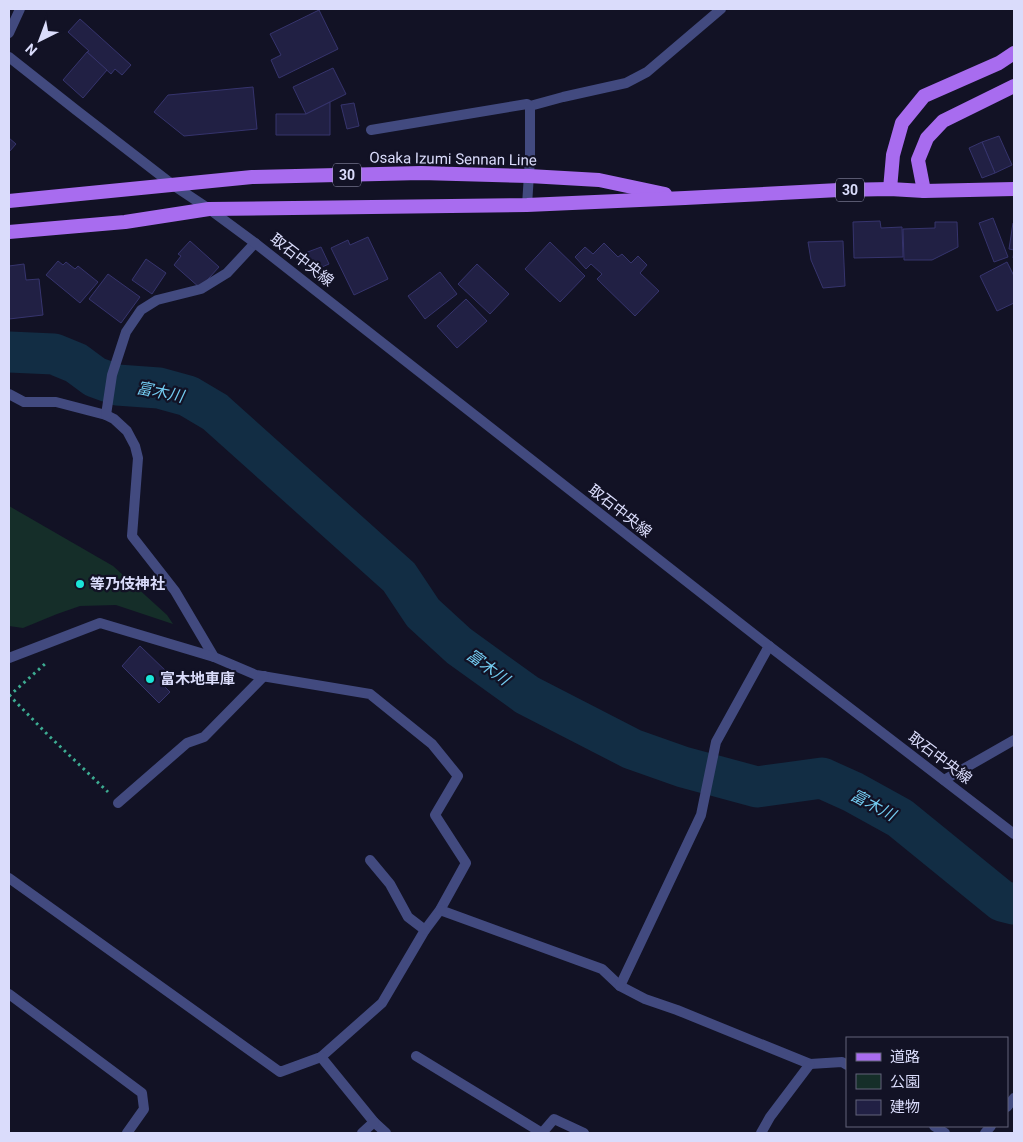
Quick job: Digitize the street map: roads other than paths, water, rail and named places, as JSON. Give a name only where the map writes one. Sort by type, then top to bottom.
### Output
[{"type":"main road","points":[[890,189],[893,155],[902,124],[924,96],[999,63],[1014,54]]},
{"type":"main road","points":[[924,191],[918,160],[927,138],[943,121],[1014,86]]},
{"type":"main road","name":"Osaka Izumi Sennan Line","points":[[9,201],[252,177],[421,173],[599,180],[685,198]]},
{"type":"main road","name":"Osaka Izumi Sennan Line","points":[[9,232],[125,222],[208,209],[527,205],[840,190],[1014,189]]},
{"type":"street","points":[[9,33],[20,9]]},
{"type":"street","points":[[371,130],[526,104],[530,106],[626,84],[647,72],[721,9]]},
{"type":"street","name":"取石中央線","points":[[9,57],[173,185],[255,242],[769,646],[1014,834]]},
{"type":"street","points":[[527,205],[530,106]]},
{"type":"street","points":[[106,415],[112,375],[126,332],[141,310],[157,300],[201,288],[227,273],[255,242]]},
{"type":"street","points":[[9,394],[24,402],[56,402],[106,415],[114,418],[127,431],[135,446],[138,458],[132,536],[175,591],[214,657]]},
{"type":"street","points":[[9,658],[100,623],[214,657],[256,675],[370,694],[432,744],[458,776],[435,815],[466,863],[440,910],[425,930],[382,1003],[321,1057],[280,1072],[9,878]]},
{"type":"street","points":[[620,986],[701,815],[716,742],[769,646]]},
{"type":"street","points":[[118,802],[187,743],[204,737],[264,676]]},
{"type":"street","points":[[944,780],[1014,740]]},
{"type":"street","points":[[370,860],[390,884],[408,917],[425,930]]},
{"type":"street","points":[[440,910],[602,970],[620,986],[645,999],[810,1064],[842,1062],[846,1065]]},
{"type":"street","points":[[9,994],[142,1093],[144,1110],[127,1133]]},
{"type":"street","points":[[416,1056],[542,1133],[554,1119],[584,1133]]},
{"type":"street","points":[[321,1057],[374,1122],[386,1133]]},
{"type":"street","points":[[761,1133],[770,1117],[810,1064]]},
{"type":"street","points":[[362,1133],[374,1122]]},
{"type":"waterway","name":"富木川","points":[[9,352],[54,354],[76,363],[95,377],[117,385],[159,388],[188,396],[215,412],[399,577],[423,613],[459,646],[527,695],[632,749],[683,767],[757,787],[822,778],[853,792],[900,818],[1002,901],[1014,904]]},
{"type":"place","name":"等乃伎神社","points":[[80,584]]},
{"type":"place","name":"富木地車庫","points":[[150,679]]}]
